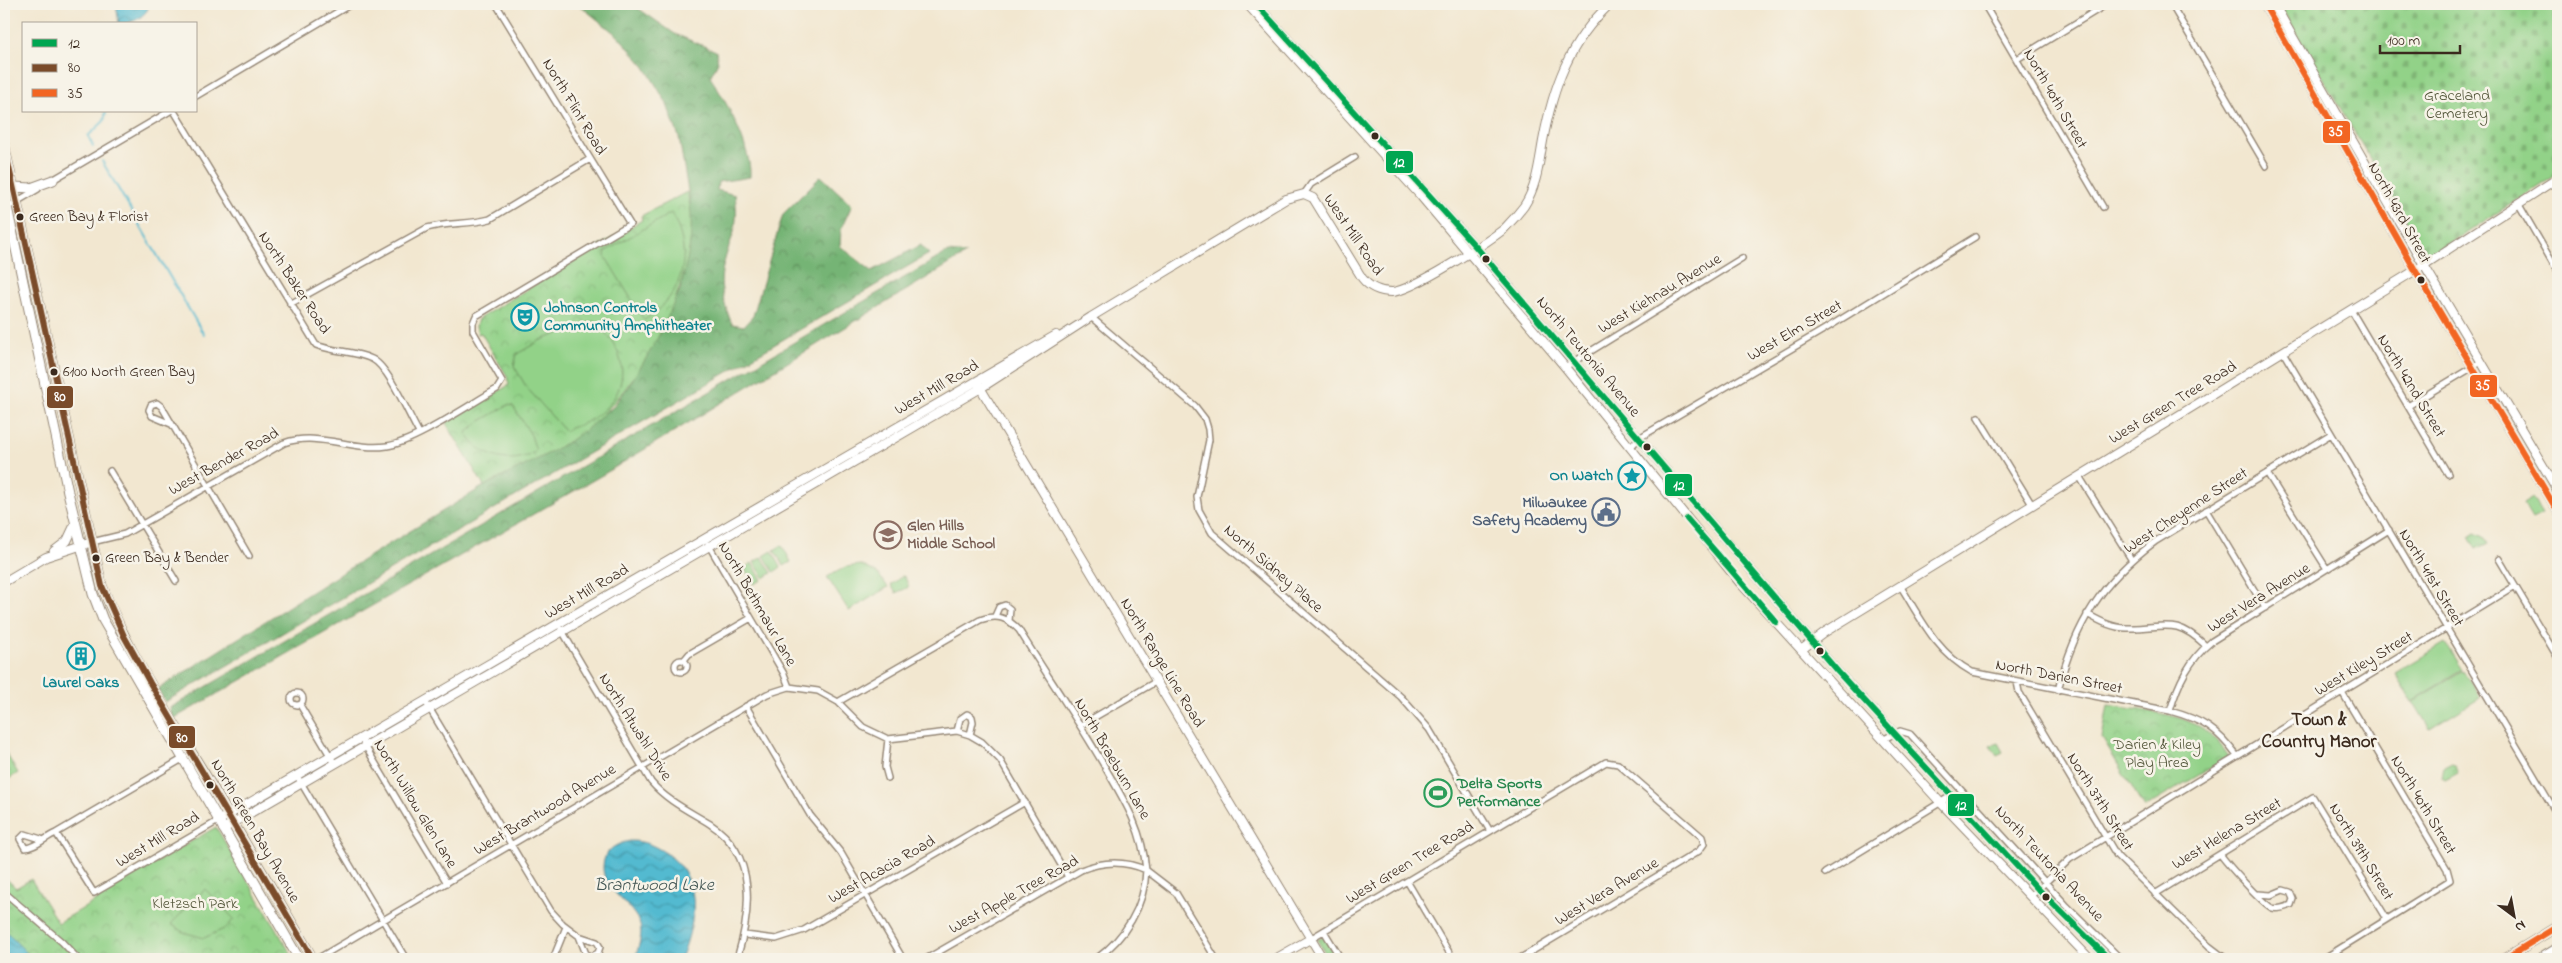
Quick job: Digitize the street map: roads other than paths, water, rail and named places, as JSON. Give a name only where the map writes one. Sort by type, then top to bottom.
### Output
[{"type":"main road","name":"North Teutonia Avenue","points":[[1247,4],[1270,23],[1369,127],[1476,247],[1811,642],[1893,734],[2038,890],[2109,959]]},
{"type":"main road","name":"North Teutonia Avenue","points":[[1256,4],[1270,23],[1565,367],[1740,583],[1882,740],[2029,898],[2090,959]]},
{"type":"main road","name":"West Mill Road","points":[[223,829],[981,388],[1091,317],[1282,201],[1293,196],[1309,195],[1362,278],[1378,290],[1393,292],[1403,289],[1476,247],[1504,229],[1524,206],[1535,182],[1551,104],[1561,73],[1584,32],[1610,4]]},
{"type":"main road","name":"North 43rd Street","points":[[2264,4],[2415,270],[2558,512]]},
{"type":"main road","name":"North 43rd Street","points":[[2274,4],[2424,265],[2558,491]]},
{"type":"main road","name":"North Green Bay Avenue","points":[[4,145],[102,586],[114,615],[160,703],[229,814],[313,959]]},
{"type":"main road","name":"West Green Tree Road","points":[[1801,650],[2031,503],[2079,476],[2283,352],[2424,265],[2558,178]]},
{"type":"main road","points":[[14,188],[31,188],[53,180]]},
{"type":"main road","name":"North Green Bay Avenue","points":[[4,193],[5,208],[80,546],[103,620],[299,959]]},
{"type":"main road","points":[[17,259],[29,256]]},
{"type":"main road","points":[[19,270],[32,267]]},
{"type":"main road","name":"West Mill Road","points":[[218,821],[976,381],[1091,317]]},
{"type":"main road","name":"North Range Line Road","points":[[976,381],[1323,959]]},
{"type":"main road","points":[[46,557],[66,541],[75,524]]},
{"type":"main road","name":"West Bender Road","points":[[4,582],[46,557],[92,542]]},
{"type":"main road","points":[[2504,959],[2558,926]]},
{"type":"main road","name":"West Green Tree Road","points":[[1275,959],[1310,939]]},
{"type":"main road","points":[[2540,959],[2558,948]]},
{"type":"street","points":[[198,95],[351,4]]},
{"type":"street","name":"North Flint Road","points":[[496,4],[630,224]]},
{"type":"street","name":"North 40th Street","points":[[1984,4],[2103,206]]},
{"type":"street","points":[[2017,59],[2106,4]]},
{"type":"street","points":[[2170,4],[2266,166]]},
{"type":"street","points":[[5,208],[170,112]]},
{"type":"street","name":"North Baker Road","points":[[173,112],[316,344],[332,351],[373,359],[383,369],[419,433]]},
{"type":"street","points":[[1304,194],[1310,184],[1355,157]]},
{"type":"street","points":[[290,304],[427,228],[440,224],[475,224],[490,219],[590,159]]},
{"type":"street","points":[[2518,203],[2558,272]]},
{"type":"street","name":"West Bender Road","points":[[92,542],[125,534],[276,446],[292,440],[312,438],[382,446],[397,444],[497,388],[502,383],[473,331],[474,319],[479,312],[630,224]]},
{"type":"street","name":"West Elm Street","points":[[1630,448],[1639,438],[1975,237]]},
{"type":"street","name":"West Kiehnau Avenue","points":[[1565,367],[1742,258]]},
{"type":"street","name":"North 42nd Street","points":[[2351,310],[2448,474]]},
{"type":"street","name":"North Sidney Place","points":[[1091,317],[1195,406],[1205,419],[1209,440],[1197,497],[1199,510],[1212,533],[1401,697],[1429,729],[1490,831]]},
{"type":"street","name":"North 41st Street","points":[[2283,352],[2558,816]]},
{"type":"street","points":[[2408,406],[2482,362]]},
{"type":"street","points":[[171,424],[152,416],[149,410],[151,406],[157,403],[160,405],[249,556]]},
{"type":"street","points":[[1978,416],[2031,503]]},
{"type":"street","name":"West Cheyenne Street","points":[[2058,690],[2067,653],[2087,614],[2108,584],[2131,559],[2206,510],[2331,434]]},
{"type":"street","points":[[110,471],[176,582]]},
{"type":"street","points":[[2267,473],[2327,569]]},
{"type":"street","points":[[2079,476],[2131,559]]},
{"type":"street","points":[[2206,510],[2265,608]]},
{"type":"street","name":"West Vera Avenue","points":[[2170,711],[2177,686],[2206,646],[2224,632],[2389,530]]},
{"type":"street","name":"North Bethmaur Lane","points":[[704,539],[784,674],[789,687],[818,691],[838,702],[856,721],[888,739]]},
{"type":"street","points":[[2499,559],[2558,658]]},
{"type":"street","name":"West Kiley Street","points":[[2029,898],[2070,859],[2515,586]]},
{"type":"street","name":"North Darien Street","points":[[1901,587],[1940,648],[1956,663],[1972,672],[2170,711],[2197,719],[2221,735],[2237,756]]},
{"type":"street","name":"North Braeburn Lane","points":[[995,616],[999,607],[1007,606],[1010,611],[1009,620],[1019,630],[1048,677],[1081,724],[1137,825],[1142,840],[1146,870],[1142,891],[1134,915],[1117,942],[1096,959]]},
{"type":"street","points":[[2087,614],[2108,625],[2126,628],[2171,625],[2188,632],[2206,646]]},
{"type":"street","points":[[838,702],[974,622],[995,616],[1009,620]]},
{"type":"street","points":[[684,660],[689,654],[751,618]]},
{"type":"street","name":"North Atwahl Drive","points":[[558,624],[641,766],[658,790],[718,830],[734,850],[743,866],[749,890],[748,912],[738,959]]},
{"type":"street","points":[[1081,724],[1157,681]]},
{"type":"street","name":"North 37th Street","points":[[2017,682],[2019,692],[2104,838],[2117,856],[2209,946],[2226,959]]},
{"type":"street","name":"West Brantwood Avenue","points":[[317,959],[641,766],[767,694],[789,687]]},
{"type":"street","name":"North 40th Street","points":[[2342,692],[2447,869],[2450,880],[2387,919]]},
{"type":"street","points":[[425,701],[551,911],[566,927],[579,936],[597,942],[600,948],[598,953],[592,956],[586,954],[579,936]]},
{"type":"street","points":[[300,704],[335,764]]},
{"type":"street","points":[[746,706],[810,815],[841,853],[902,959]]},
{"type":"street","points":[[956,731],[960,719],[967,714],[972,717],[973,722],[970,734]]},
{"type":"street","points":[[888,778],[885,767],[888,739],[956,731],[970,734],[982,742],[1000,760],[1068,877]]},
{"type":"street","name":"North Teutonia Avenue","points":[[1893,734],[1906,731],[1910,734],[2046,882],[2121,959]]},
{"type":"street","points":[[1882,740],[1893,734]]},
{"type":"street","name":"North Willow Glen Lane","points":[[361,739],[447,883]]},
{"type":"street","points":[[42,839],[56,833],[192,753]]},
{"type":"street","name":"West Green Tree Road","points":[[1310,939],[1606,762],[1618,764],[1700,835],[1704,844]]},
{"type":"street","points":[[297,776],[406,959]]},
{"type":"street","points":[[1826,873],[1951,796]]},
{"type":"street","name":"West Helena Street","points":[[2155,894],[2313,797]]},
{"type":"street","name":"North 39th Street","points":[[2313,797],[2387,919]]},
{"type":"street","name":"West Acacia Road","points":[[744,934],[776,938],[804,930],[1025,802]]},
{"type":"street","name":"West Mill Road","points":[[56,833],[92,892],[97,892],[218,821]]},
{"type":"street","name":"West Vera Avenue","points":[[1519,959],[1699,851],[1704,844]]},
{"type":"street","points":[[2220,854],[2258,894],[2272,908],[2282,909],[2291,905],[2293,899],[2290,892],[2284,890],[2271,895],[2258,894]]},
{"type":"street","name":"West Apple Tree Road","points":[[926,959],[1068,877],[1090,867],[1105,863],[1126,863],[1146,870]]},
{"type":"street","points":[[1146,870],[1176,893],[1216,959]]},
{"type":"street","points":[[1407,881],[1453,959]]},
{"type":"street","points":[[4,892],[62,942],[78,959]]},
{"type":"street","points":[[2323,959],[2387,919]]},
{"type":"street","points":[[553,959],[566,927]]},
{"type":"street","points":[[1324,931],[1341,959]]},
{"type":"street","points":[[2336,951],[2341,959]]},
{"type":"street","points":[[1763,959],[1768,957],[1775,959]]},
{"type":"water","points":[[116,4],[148,4],[148,9],[142,16],[130,22],[119,22]]},
{"type":"water","name":"Brantwood Lake","points":[[630,841],[649,844],[666,853],[687,876],[692,889],[693,916],[681,959],[635,959],[641,936],[639,922],[609,886],[603,870],[604,860],[608,852],[618,845]]},
{"type":"water","points":[[4,928],[10,936],[32,959],[4,959]]},
{"type":"waterway","points":[[93,146],[88,136],[104,121],[106,112]]},
{"type":"waterway","points":[[102,161],[204,335]]},
{"type":"place","name":"Green Bay & Florist","points":[[20,217]]},
{"type":"place","name":"Johnson Controls Community Amphitheater","points":[[525,317]]},
{"type":"place","name":"6100 North Green Bay","points":[[54,372]]},
{"type":"place","name":"On Watch","points":[[1632,476]]},
{"type":"place","name":"Milwaukee Safety Academy","points":[[1606,512]]},
{"type":"place","name":"Glen Hills Middle School","points":[[888,535]]},
{"type":"place","name":"Green Bay & Bender","points":[[96,558]]},
{"type":"place","name":"Laurel Oaks","points":[[81,656]]},
{"type":"place","name":"Delta Sports Performance","points":[[1438,793]]},
{"type":"district","name":"Town & Country Manor","points":[[2319,731]]},
{"type":"park label","name":"Graceland Cemetery","points":[[2457,105]]},
{"type":"park label","name":"Darien & Kiley Play Area","points":[[2157,754]]},
{"type":"park label","name":"Kletzsch Park","points":[[195,904]]}]
